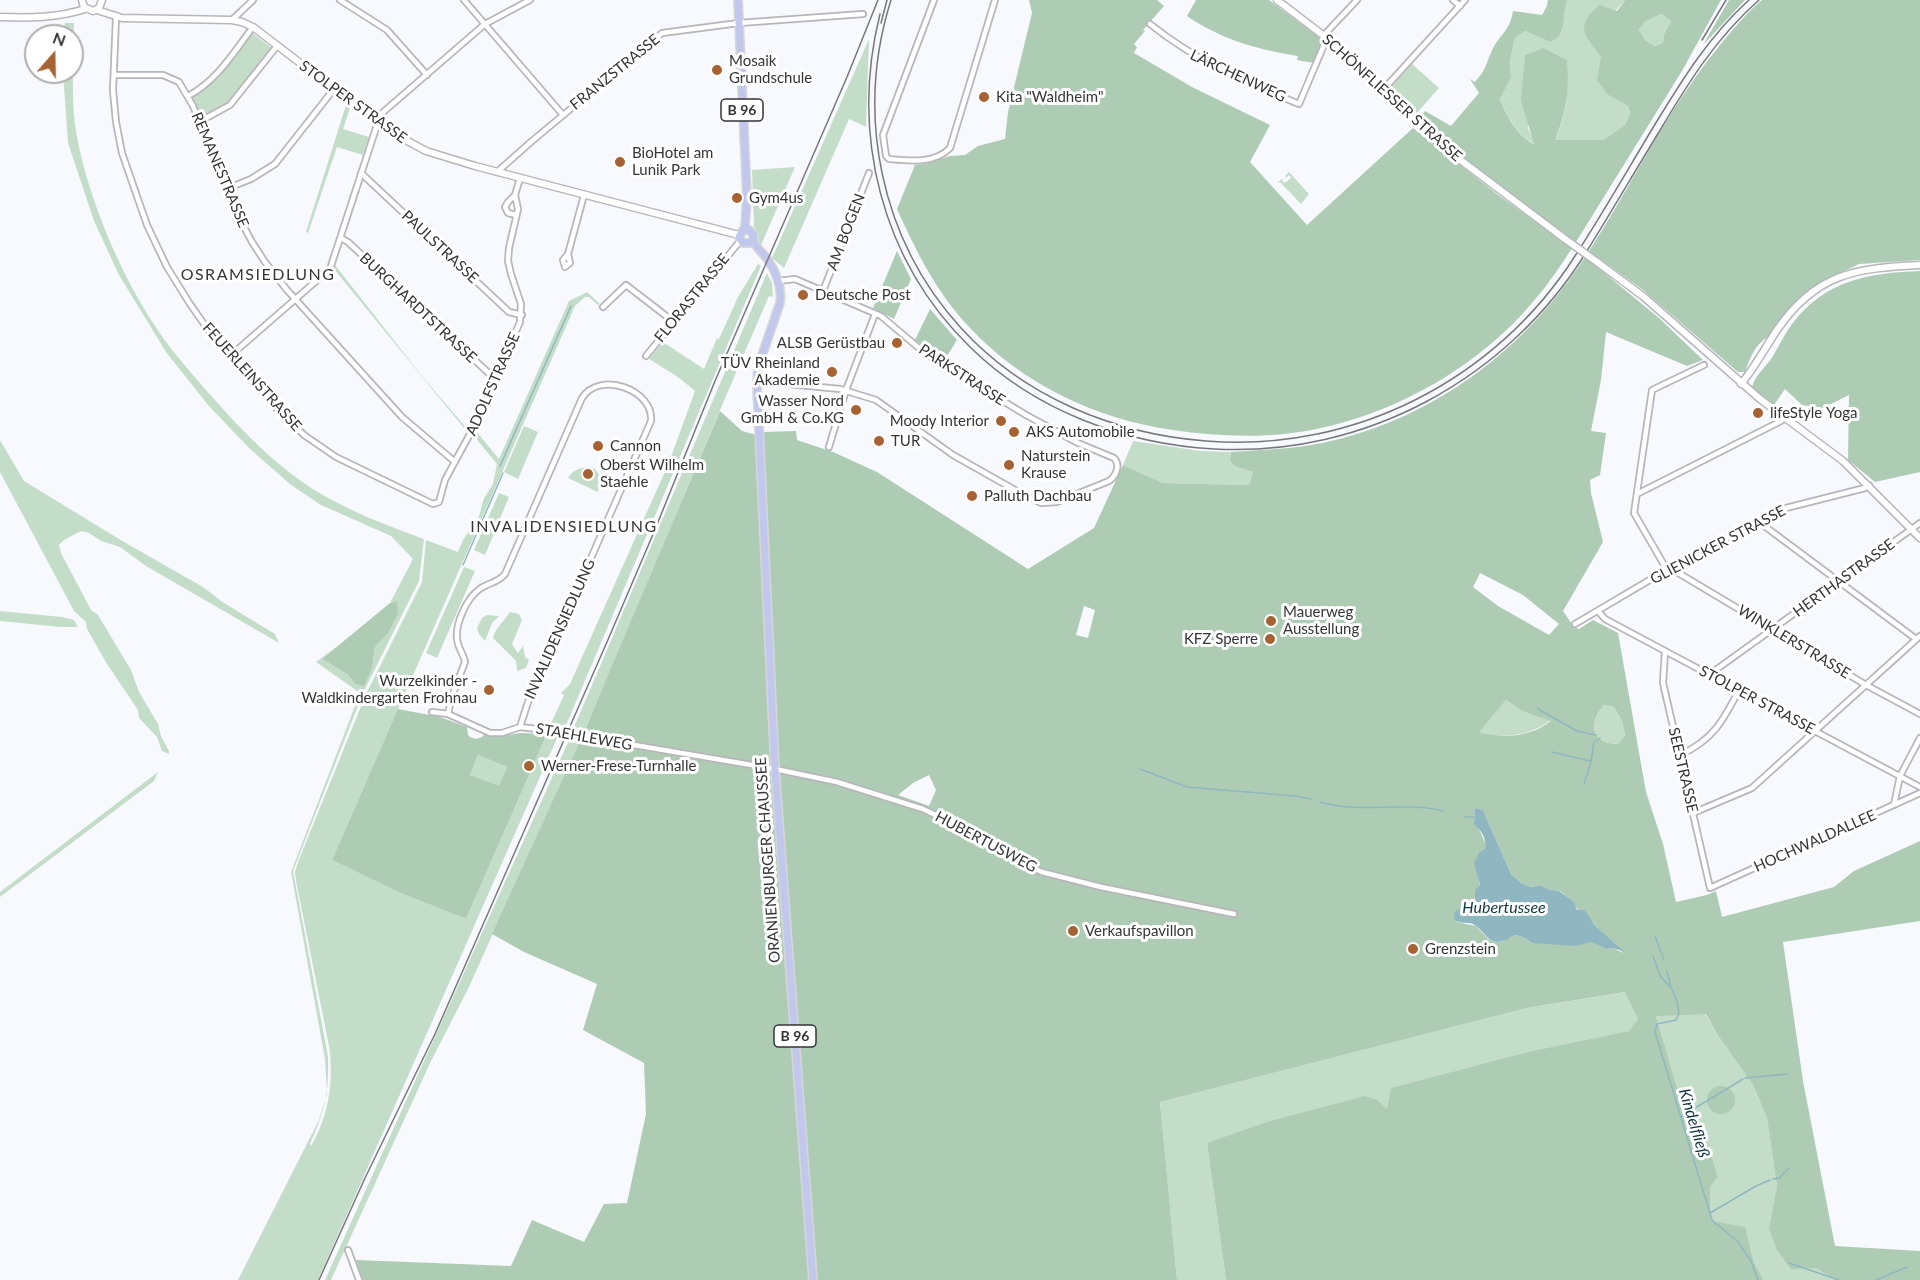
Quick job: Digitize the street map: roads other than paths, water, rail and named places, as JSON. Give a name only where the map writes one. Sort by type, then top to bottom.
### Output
[{"type":"main road","name":"B 96","points":[[738,0],[747,197],[752,232],[744,238]]},
{"type":"main road","name":"SCHÖNFLIESSER STRASSE","points":[[1277,0],[1326,37],[1442,146],[1644,297],[1741,384],[1843,461],[1920,538]]},
{"type":"main road","points":[[70,13],[82,1],[85,9]]},
{"type":"main road","points":[[97,10],[101,2],[114,15]]},
{"type":"main road","name":"STOLPER STRASSE","points":[[0,17],[42,18],[85,9],[137,19],[242,22],[253,27],[376,121],[409,143],[426,151],[744,238]]},
{"type":"main road","name":"B 96","points":[[747,197],[744,238],[771,267],[778,282],[777,310],[758,367],[757,381]]},
{"type":"main road","points":[[1741,384],[1786,317],[1815,290],[1836,278],[1859,270],[1920,265]]},
{"type":"main road","name":"ORANIENBURGER CHAUSSEE","points":[[757,381],[775,769],[813,1280]]},
{"type":"street","points":[[232,20],[253,0]]},
{"type":"street","points":[[340,0],[387,30],[427,75]]},
{"type":"street","points":[[464,0],[563,115]]},
{"type":"street","points":[[230,356],[330,269],[376,121],[484,24],[530,0]]},
{"type":"street","points":[[934,0],[884,133],[886,156],[889,159],[919,162],[950,148],[995,0]]},
{"type":"street","points":[[1326,37],[1357,0]]},
{"type":"street","points":[[1453,0],[1460,6]]},
{"type":"street","points":[[1383,90],[1465,0]]},
{"type":"street","name":"FRANZSTRASSE","points":[[497,172],[657,35],[739,23],[863,14]]},
{"type":"street","name":"FEUERLEINSTRASSE","points":[[114,15],[116,122],[121,149],[147,225],[181,290],[204,325],[230,356],[304,435],[336,457],[430,502]]},
{"type":"street","name":"LÄRCHENWEG","points":[[1150,24],[1176,45],[1214,67],[1299,104],[1326,37]]},
{"type":"street","points":[[188,96],[213,79],[253,27]]},
{"type":"street","points":[[199,122],[230,105],[277,46]]},
{"type":"street","name":"REMANESTRASSE","points":[[114,75],[166,75],[179,82],[188,96],[226,189],[252,242],[277,277],[402,417],[455,462]]},
{"type":"street","points":[[226,189],[252,179],[274,164],[334,89]]},
{"type":"street","name":"PAULSTRASSE","points":[[361,173],[509,312],[522,315]]},
{"type":"street","name":"AM BOGEN","points":[[824,291],[869,173]]},
{"type":"street","points":[[515,195],[518,209],[516,215],[508,213],[505,207],[515,195],[520,178]]},
{"type":"street","points":[[568,254],[584,195]]},
{"type":"street","name":"ADOLFSTRASSE","points":[[430,502],[436,504],[440,502],[443,484],[473,429],[522,315],[508,261],[516,215]]},
{"type":"street","name":"BURGHARDTSTRASSE","points":[[340,238],[348,242],[495,379]]},
{"type":"street","name":"FLORASTRASSE","points":[[646,356],[744,238]]},
{"type":"street","name":"PARKSTRASSE","points":[[778,282],[793,279],[875,314],[893,325],[926,354],[1026,415],[1078,443],[1115,459],[1118,467],[1109,481],[1057,502],[1041,503],[953,455],[878,401],[846,390]]},
{"type":"street","points":[[603,307],[629,283],[674,322]]},
{"type":"street","points":[[829,447],[846,390],[875,314]]},
{"type":"street","points":[[1668,569],[1634,513],[1652,390],[1704,365]]},
{"type":"street","points":[[757,381],[846,390]]},
{"type":"street","name":"INVALIDENSIEDLUNG","points":[[448,714],[465,662],[458,645],[458,630],[467,603],[478,590],[498,581],[505,574],[582,398],[594,386],[611,384],[626,389],[645,400],[650,409],[651,421],[523,713],[520,727]]},
{"type":"street","points":[[1637,494],[1785,418]]},
{"type":"street","name":"GLIENICKER STRASSE","points":[[1575,624],[1668,569],[1790,507],[1865,488],[1869,485]]},
{"type":"street","points":[[1693,813],[1752,788],[1918,638],[1759,522]]},
{"type":"street","name":"HERTHASTRASSE","points":[[1710,674],[1920,523]]},
{"type":"street","name":"WINKLERSTRASSE","points":[[1668,569],[1920,714]]},
{"type":"street","name":"STOLPER STRASSE","points":[[1598,611],[1605,619],[1920,787]]},
{"type":"street","name":"SEESTRASSE","points":[[1665,651],[1663,683],[1710,888]]},
{"type":"street","points":[[1680,755],[1700,745],[1718,728],[1739,690]]},
{"type":"street","name":"STAEHLEWEG","points":[[432,712],[448,714],[490,733],[504,733],[520,727],[775,769]]},
{"type":"street","points":[[1894,805],[1900,776],[1920,738]]},
{"type":"street","name":"HUBERTUSWEG","points":[[775,769],[837,782],[923,809],[975,834],[1017,861],[1042,872],[1101,887],[1234,914]]},
{"type":"street","name":"HOCHWALDALLEE","points":[[1710,888],[1920,793]]},
{"type":"street","points":[[348,1250],[359,1280]]},
{"type":"water","name":"Hubertussee","points":[[1476,808],[1483,810],[1511,874],[1521,883],[1531,887],[1541,885],[1547,889],[1559,891],[1574,902],[1577,910],[1584,910],[1596,927],[1625,952],[1613,948],[1606,949],[1592,942],[1575,946],[1532,943],[1516,935],[1505,941],[1494,942],[1473,924],[1454,919],[1455,912],[1461,908],[1471,907],[1475,899],[1475,890],[1480,885],[1474,863],[1479,853],[1485,849],[1485,842],[1479,829],[1473,824]]},
{"type":"waterway","points":[[500,466],[571,306]]},
{"type":"waterway","points":[[463,565],[503,473]]},
{"type":"waterway","points":[[1538,709],[1577,731],[1596,735]]},
{"type":"waterway","points":[[1584,784],[1594,742],[1600,738]]},
{"type":"waterway","points":[[1552,752],[1590,761]]},
{"type":"waterway","points":[[1140,769],[1187,787],[1311,799]]},
{"type":"waterway","points":[[1320,802],[1350,807],[1412,807],[1443,811]]},
{"type":"waterway","points":[[1464,817],[1475,817]]},
{"type":"waterway","points":[[1655,936],[1664,960]]},
{"type":"waterway","name":"Kindelfließ","points":[[1653,956],[1660,976],[1672,989],[1679,1014],[1676,1020],[1657,1024],[1655,1032],[1712,1220],[1738,1242],[1751,1261],[1758,1280]]},
{"type":"waterway","points":[[1667,971],[1671,987]]},
{"type":"waterway","points":[[1745,1078],[1788,1074]]},
{"type":"waterway","points":[[1682,1116],[1743,1079]]},
{"type":"waterway","points":[[1773,1179],[1779,1178],[1789,1168]]},
{"type":"waterway","points":[[1710,1213],[1770,1180]]},
{"type":"waterway","name":"Kindelfließ","points":[[1789,1263],[1839,1280]]},
{"type":"waterway","points":[[1876,1280],[1907,1267]]},
{"type":"tram line","points":[[319,1280],[365,1178],[435,1034],[607,642],[715,381],[878,0]]},
{"type":"tram line","points":[[881,23],[887,0]]},
{"type":"tram line","points":[[880,14],[872,59],[869,104],[872,149],[880,193],[895,235],[914,275],[939,313],[970,347],[995,369],[1022,389],[1052,406],[1082,420],[1147,440],[1214,449],[1270,448],[1325,439],[1378,424],[1428,401],[1474,372],[1517,337],[1554,297],[1587,251],[1704,62],[1729,30],[1759,0]]},
{"type":"railway","points":[[891,0],[880,43],[875,87],[876,130],[882,173],[894,215],[911,255],[933,293],[961,328],[1013,374],[1073,408],[1138,430],[1172,437],[1206,441],[1261,442],[1315,435],[1367,420],[1416,400],[1462,372],[1505,339],[1542,300],[1575,256],[1686,75],[1721,28],[1749,0]]},
{"type":"railway","points":[[1702,40],[1726,0]]},
{"type":"place","name":"Mosaik Grundschule","points":[[717,70]]},
{"type":"place","name":"Kita \"Waldheim\"","points":[[984,97]]},
{"type":"place","name":"BioHotel am Lunik Park","points":[[620,162]]},
{"type":"place","name":"Gym4us","points":[[737,198]]},
{"type":"place","name":"Deutsche Post","points":[[803,295]]},
{"type":"place","name":"ALSB Gerüstbau","points":[[897,343]]},
{"type":"place","name":"TÜV Rheinland Akademie","points":[[832,372]]},
{"type":"place","name":"Wasser Nord GmbH & Co.KG","points":[[856,410]]},
{"type":"place","name":"lifeStyle Yoga","points":[[1758,413]]},
{"type":"place","name":"Moody Interior","points":[[1001,421]]},
{"type":"place","name":"AKS Automobile","points":[[1014,432]]},
{"type":"place","name":"TUR","points":[[879,441]]},
{"type":"place","name":"Cannon","points":[[598,446]]},
{"type":"place","name":"Naturstein Krause","points":[[1009,465]]},
{"type":"place","name":"Oberst Wilhelm Staehle","points":[[588,474]]},
{"type":"place","name":"Palluth Dachbau","points":[[972,496]]},
{"type":"place","name":"Mauerweg Ausstellung","points":[[1271,621]]},
{"type":"place","name":"KFZ Sperre","points":[[1270,639]]},
{"type":"place","name":"Wurzelkinder - Waldkindergarten Frohnau","points":[[489,690]]},
{"type":"place","name":"Werner-Frese-Turnhalle","points":[[529,766]]},
{"type":"place","name":"Verkaufspavillon","points":[[1073,931]]},
{"type":"place","name":"Grenzstein","points":[[1413,949]]},
{"type":"district","name":"OSRAMSIEDLUNG","points":[[258,275]]},
{"type":"district","name":"INVALIDENSIEDLUNG","points":[[564,527]]}]
